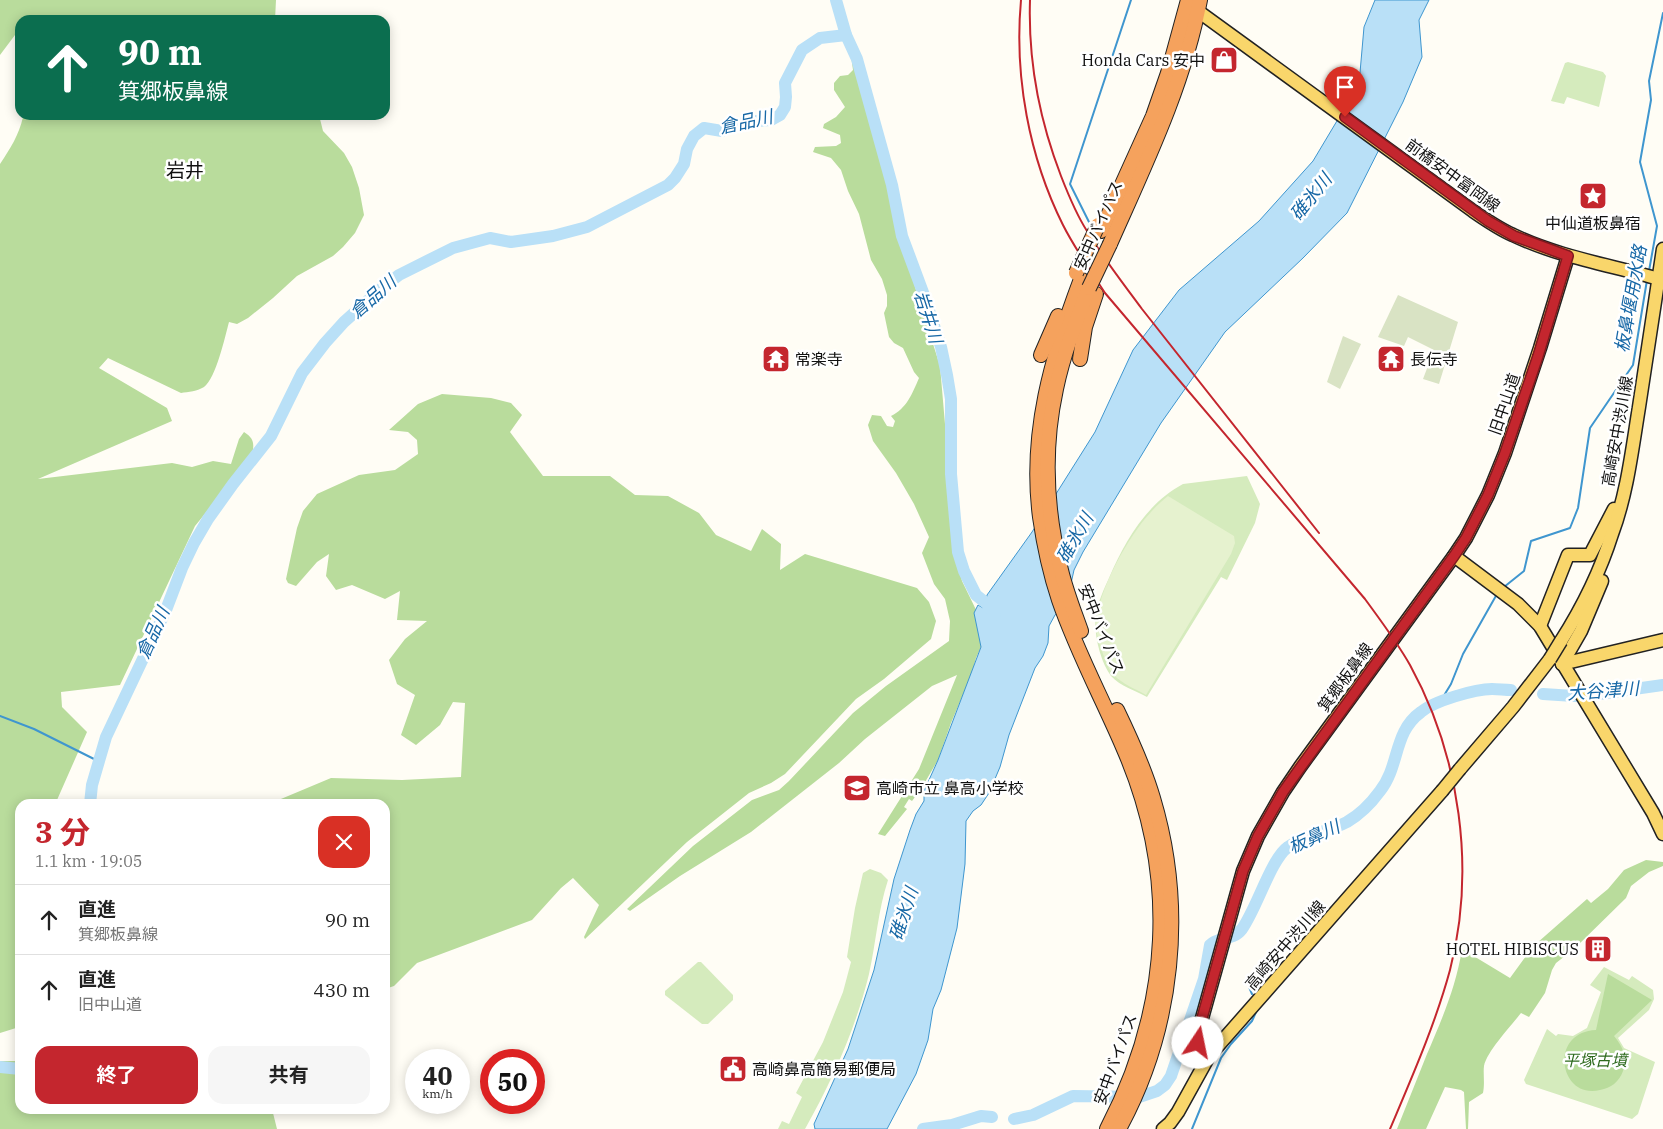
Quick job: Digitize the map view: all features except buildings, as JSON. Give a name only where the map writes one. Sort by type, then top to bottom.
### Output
[{"type":"highway","name":"安中バイパス","points":[[1130,1095],[1150,1019],[1160,952],[1159,889],[1156,858],[1145,803],[1139,785],[1060,601],[1051,571],[1040,516],[1037,488],[1038,450],[1046,384],[1063,326],[1086,283],[1112,247],[1130,181],[1191,3]]},
{"type":"highway","points":[[1080,359],[1085,328],[1086,283],[1099,228],[1130,181]]},
{"type":"highway","name":"安中バイパス","points":[[1086,283],[1056,389],[1048,434],[1049,501],[1054,540],[1061,571],[1085,642],[1144,770],[1156,808],[1166,855],[1170,891],[1170,967],[1159,1031],[1130,1095],[1111,1129]]},
{"type":"highway","points":[[1041,355],[1086,283]]},
{"type":"main road","name":"前橋安中富岡線","points":[[1191,3],[1291,78],[1496,226],[1514,236],[1568,256]]},
{"type":"main road","name":"高崎安中渋川線","points":[[1163,1129],[1178,1112],[1209,1056],[1556,661],[1562,641],[1595,578],[1613,534],[1623,496],[1628,476],[1652,277],[1663,249]]},
{"type":"main road","points":[[1568,256],[1652,277]]},
{"type":"main road","name":"旧中山道","points":[[1454,556],[1466,538],[1484,503],[1505,453],[1568,256]]},
{"type":"main road","points":[[1556,661],[1581,631],[1592,605],[1617,538],[1628,476]]},
{"type":"main road","points":[[1540,626],[1568,555],[1590,555],[1623,496]]},
{"type":"main road","points":[[1454,556],[1518,604],[1540,626],[1556,661],[1573,682],[1653,813],[1663,834]]},
{"type":"main road","name":"箕郷板鼻線","points":[[1209,1056],[1198,1043],[1198,1038],[1248,858],[1283,792],[1454,556]]},
{"type":"main road","points":[[1556,661],[1663,640]]},
{"type":"green space","points":[[0,0],[276,0],[275,15],[15,15],[15,35],[0,55]]},
{"type":"green space","points":[[851,56],[859,69],[899,236],[940,366],[951,494],[953,545],[962,581],[980,618],[981,647],[938,760],[921,789],[912,801],[909,799],[904,807],[907,809],[885,836],[878,834],[919,769],[957,675],[932,686],[865,739],[839,763],[751,832],[680,876],[630,911],[627,909],[693,846],[752,800],[779,790],[853,713],[886,686],[949,641],[950,621],[945,599],[934,584],[922,553],[929,537],[914,504],[896,473],[873,441],[868,425],[872,415],[881,416],[887,426],[893,427],[895,421],[891,416],[905,405],[919,378],[914,372],[903,348],[894,343],[889,337],[884,313],[887,306],[887,295],[882,279],[871,260],[859,214],[841,170],[831,158],[813,152],[815,147],[836,146],[841,143],[840,135],[823,128],[824,124],[836,117],[845,107],[834,90],[834,83],[840,76],[848,75],[853,70]]},
{"type":"green space","points":[[1568,62],[1603,72],[1606,76],[1599,107],[1567,97],[1564,104],[1551,101],[1565,63]]},
{"type":"green space","points":[[22,120],[320,120],[323,131],[344,153],[352,167],[359,188],[364,215],[355,233],[333,256],[297,276],[248,318],[237,324],[229,322],[216,366],[204,387],[181,393],[108,358],[99,368],[167,408],[172,421],[38,479],[172,463],[192,467],[213,461],[231,464],[239,439],[244,432],[253,442],[252,456],[195,526],[120,685],[61,692],[62,707],[87,732],[57,799],[15,799],[15,1028],[0,1033],[0,164],[17,136]]},
{"type":"green space","points":[[1398,295],[1458,322],[1439,384],[1423,379],[1434,350],[1408,337],[1404,346],[1378,337]]},
{"type":"green space","points":[[1343,336],[1361,344],[1340,389],[1327,382]]},
{"type":"green space","points":[[442,394],[491,398],[511,403],[522,415],[510,432],[543,476],[610,476],[635,495],[668,496],[699,513],[716,535],[751,551],[762,529],[781,544],[780,570],[805,554],[917,588],[929,602],[936,621],[931,639],[884,679],[856,699],[785,774],[749,793],[687,842],[585,939],[584,937],[599,905],[573,878],[561,888],[532,920],[417,963],[394,986],[390,987],[390,799],[281,799],[331,778],[402,780],[461,777],[465,703],[453,702],[440,725],[416,745],[401,735],[415,695],[397,684],[389,660],[405,639],[427,621],[397,620],[400,591],[385,599],[352,585],[336,590],[326,576],[329,554],[317,562],[296,586],[288,583],[286,579],[297,528],[303,511],[317,494],[359,475],[395,470],[418,454],[417,440],[408,432],[389,430],[418,404]]},
{"type":"green space","points":[[1247,476],[1260,504],[1255,523],[1227,580],[1221,577],[1147,697],[1123,685],[1115,680],[1107,670],[1101,655],[1095,621],[1103,591],[1130,537],[1158,502],[1183,484]]},
{"type":"green space","points":[[1168,496],[1234,536],[1235,543],[1231,554],[1146,695],[1121,681],[1110,670],[1099,643],[1096,625],[1102,597],[1124,549],[1142,522]]},
{"type":"green space","points":[[1646,860],[1663,862],[1663,866],[1649,872],[1631,886],[1626,898],[1574,949],[1556,963],[1545,993],[1529,1017],[1521,1013],[1490,1053],[1484,1066],[1483,1093],[1469,1102],[1468,1129],[1466,1129],[1464,1092],[1445,1087],[1426,1129],[1397,1129],[1448,1003],[1462,949],[1510,978],[1537,943],[1587,899],[1591,903],[1608,889],[1624,870]]},
{"type":"green space","points":[[870,869],[881,873],[888,880],[869,974],[850,1034],[825,1092],[805,1129],[778,1129],[782,1121],[789,1124],[802,1097],[796,1093],[823,1042],[843,992],[851,962],[847,957],[855,908],[863,873]]},
{"type":"green space","points":[[698,962],[701,962],[733,995],[733,1000],[708,1024],[702,1024],[665,995],[665,991]]},
{"type":"green space","points":[[1604,967],[1629,980],[1632,976],[1653,990],[1654,999],[1649,1010],[1618,1038],[1624,1048],[1655,1062],[1638,1114],[1632,1119],[1526,1084],[1524,1080],[1547,1029],[1556,1036],[1558,1034],[1573,1036],[1587,1028],[1601,992],[1590,985]]},
{"type":"green space","name":"平塚古墳","points":[[1608,974],[1652,1000],[1614,1036],[1620,1044],[1625,1057],[1623,1071],[1619,1078],[1608,1088],[1586,1090],[1575,1085],[1568,1076],[1565,1052],[1571,1042],[1581,1034],[1596,1030]]},
{"type":"green space","points":[[0,1061],[15,1061],[15,1114],[273,1114],[277,1129],[0,1129]]},
{"type":"water","name":"碓氷川","points":[[1375,0],[1429,0],[1419,20],[1422,57],[1403,102],[1347,213],[1225,332],[1161,423],[1083,552],[1074,570],[1066,606],[1055,615],[1049,626],[1048,643],[1043,656],[1035,668],[989,793],[966,821],[965,864],[957,928],[941,990],[933,1009],[928,1040],[916,1074],[887,1129],[815,1129],[814,1124],[848,1049],[874,970],[894,879],[910,830],[916,814],[924,801],[924,791],[938,760],[981,647],[974,613],[978,605],[985,609],[987,595],[1032,532],[1095,432],[1133,350],[1179,290],[1259,221],[1313,161],[1359,84],[1364,27]]},
{"type":"waterway","name":"岩井川","points":[[836,0],[846,35],[857,59],[892,185],[902,236],[941,347],[951,399],[951,474],[958,552],[964,571],[976,595],[986,603],[995,615]]},
{"type":"waterway","points":[[1089,222],[1070,184],[1131,0]]},
{"type":"waterway","name":"板鼻堰用水路","points":[[1649,271],[1657,226],[1640,162],[1651,100],[1649,81],[1663,13]]},
{"type":"waterway","name":"倉品川","points":[[91,799],[92,785],[106,737],[166,610],[194,543],[208,519],[233,484],[271,436],[302,373],[344,322],[399,275],[453,248],[490,238],[511,242],[553,236],[587,227],[668,185],[684,164],[687,149],[694,136],[704,128],[722,131],[730,126],[771,120],[780,115],[785,107],[785,83],[802,50],[820,38],[846,35]]},
{"type":"waterway","name":"板鼻堰用水路","points":[[1504,587],[1524,571],[1531,541],[1570,528],[1578,508],[1590,428],[1633,365],[1647,280]]},
{"type":"waterway","name":"板鼻堰用水路","points":[[1440,702],[1451,684],[1463,654],[1497,594]]},
{"type":"waterway","name":"大谷津川","points":[[1543,694],[1592,695],[1663,685]]},
{"type":"waterway","name":"板鼻川","points":[[1014,1119],[1033,1115],[1073,1096],[1139,1097],[1157,1091],[1165,1085],[1171,1076],[1204,979],[1210,945],[1213,942],[1234,936],[1242,929],[1282,853],[1302,839],[1347,822],[1369,804],[1380,791],[1391,771],[1406,729],[1421,712],[1435,704],[1465,693],[1492,689],[1511,690]]},
{"type":"waterway","points":[[0,716],[34,729],[98,761]]},
{"type":"waterway","points":[[1252,994],[1249,987],[1254,975],[1280,949]]},
{"type":"waterway","points":[[1192,1129],[1221,1058],[1252,1021],[1257,1010]]},
{"type":"waterway","name":"倉品川","points":[[0,1067],[15,1068]]},
{"type":"waterway","name":"板鼻川","points":[[923,1129],[952,1125],[981,1116],[992,1117]]},
{"type":"railway","points":[[1021,0],[1019,29],[1022,87],[1033,144],[1051,199],[1073,243],[1105,293],[1365,599],[1410,665],[1427,700],[1441,737],[1451,775],[1462,853],[1462,893],[1458,932],[1450,970],[1437,1011],[1423,1051],[1390,1129]]},
{"type":"railway","points":[[1030,0],[1031,45],[1036,90],[1053,155],[1079,218],[1113,270],[1142,309],[1319,533]]},
{"type":"place","name":"Honda Cars 安中","points":[[1224,60]]},
{"type":"place","name":"中仙道板鼻宿","points":[[1593,196]]},
{"type":"place","name":"常楽寺","points":[[776,359]]},
{"type":"place","name":"長伝寺","points":[[1391,359]]},
{"type":"place","name":"高崎市立 鼻高小学校","points":[[857,788]]},
{"type":"place","name":"HOTEL HIBISCUS","points":[[1598,949]]},
{"type":"place","name":"高崎鼻高簡易郵便局","points":[[733,1069]]},
{"type":"district","name":"岩井","points":[[185,170]]},
{"type":"route","points":[[1198,1043],[1199,1029],[1243,871],[1258,836],[1283,792],[1396,634],[1444,571],[1476,520],[1505,453],[1568,256],[1514,236],[1488,221],[1345,117]]}]
